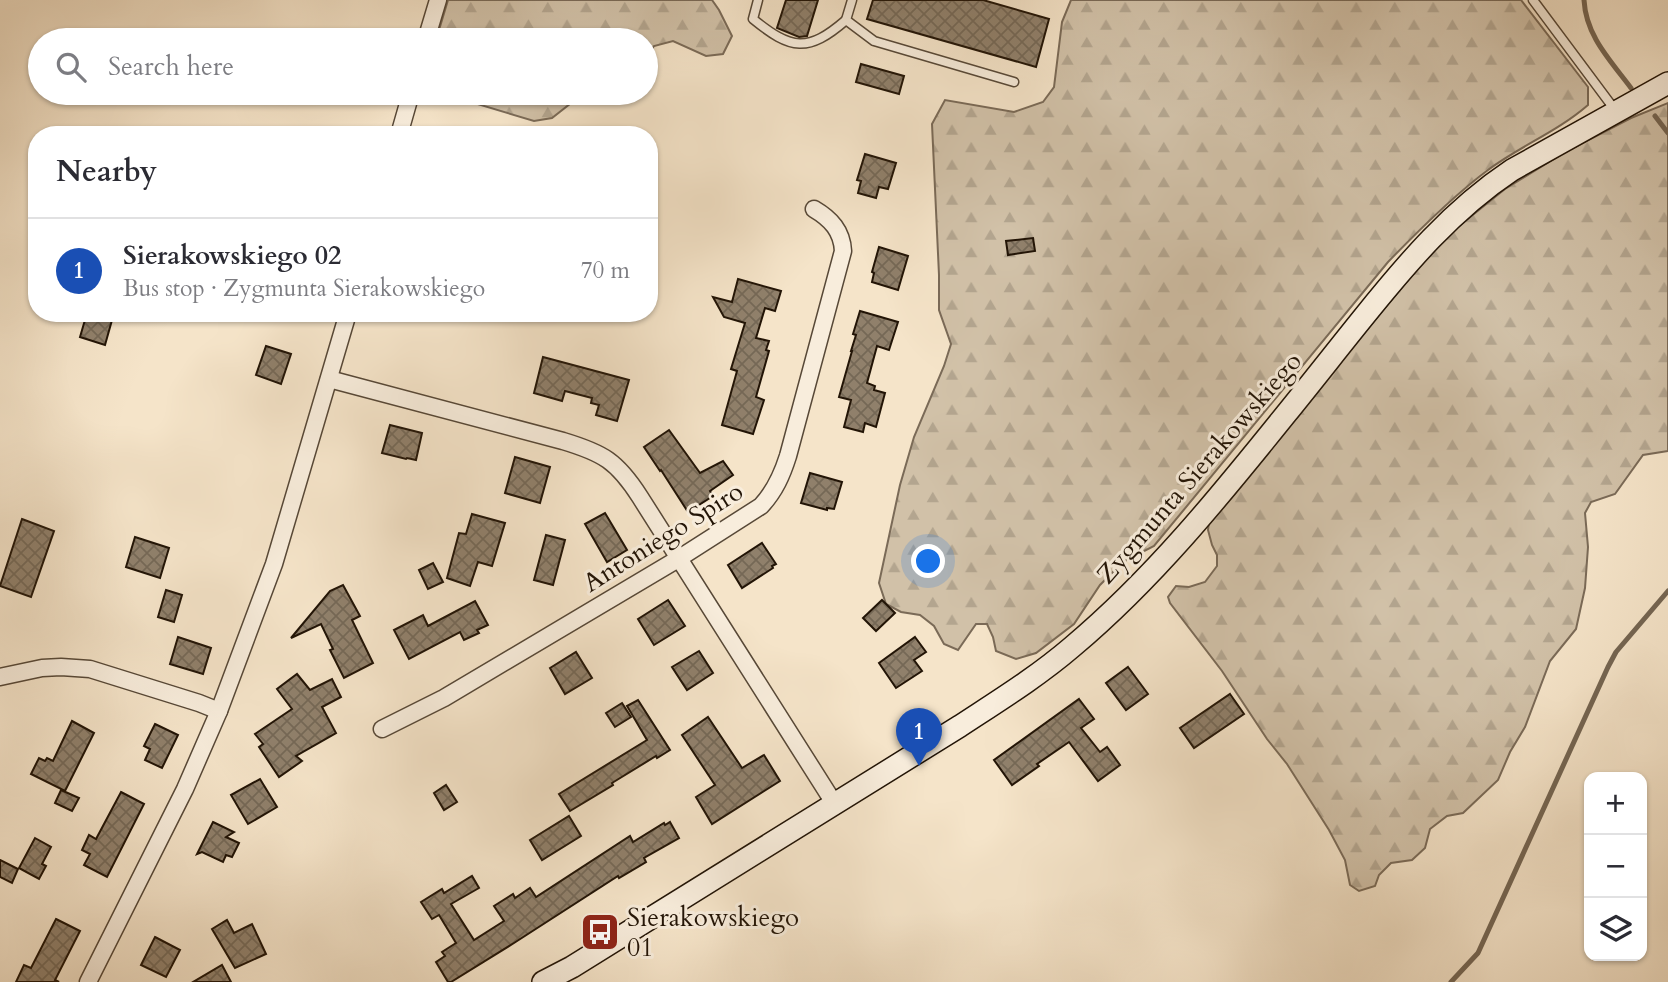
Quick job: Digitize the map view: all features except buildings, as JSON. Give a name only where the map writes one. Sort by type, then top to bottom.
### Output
[{"type":"street","points":[[430,28],[438,0]]},
{"type":"street","name":"Zygmunta Sierakowskiego","points":[[543,982],[572,967],[1013,692],[1072,648],[1165,560],[1400,272],[1454,215],[1512,170],[1668,83]]},
{"type":"street","points":[[402,126],[408,105]]},
{"type":"street","name":"Antoniego Spiro","points":[[382,729],[444,698],[678,559],[761,506],[771,494],[782,474],[843,251],[843,240],[836,227],[828,217],[814,209]]},
{"type":"street","points":[[88,982],[185,789],[219,711],[274,565],[345,322]]},
{"type":"street","points":[[329,379],[563,441],[585,448],[614,463],[630,481],[834,803]]},
{"type":"street","points":[[0,677],[42,668],[90,669],[219,711]]},
{"type":"lane","points":[[758,0],[752,19],[771,34],[803,44],[817,41],[846,20],[852,0]]},
{"type":"lane","points":[[1533,0],[1617,112]]},
{"type":"lane","points":[[846,20],[874,41],[1014,82]]},
{"type":"green space","points":[[448,0],[712,0],[732,36],[723,54],[706,56],[673,41],[658,45],[658,28],[440,28]]},
{"type":"green space","points":[[1071,0],[1521,0],[1588,87],[1588,105],[1488,170],[1424,226],[1388,262],[1154,546],[1123,562],[1100,585],[1074,624],[1036,653],[1016,659],[996,651],[987,624],[976,624],[958,650],[944,644],[934,626],[920,615],[901,612],[886,604],[879,583],[900,485],[914,437],[951,344],[939,310],[932,124],[945,100],[1014,112],[1043,102],[1054,87],[1062,22]]},
{"type":"green space","points":[[1668,103],[1668,451],[1643,455],[1615,494],[1591,502],[1585,513],[1588,547],[1585,588],[1576,629],[1550,661],[1525,727],[1498,780],[1463,813],[1447,816],[1430,829],[1425,848],[1412,860],[1391,863],[1379,875],[1375,886],[1359,891],[1350,885],[1345,860],[1287,764],[1168,597],[1176,586],[1189,587],[1205,582],[1217,566],[1217,555],[1208,530],[1210,514],[1424,261],[1459,226],[1505,189],[1567,151],[1631,118]]},
{"type":"green space","points":[[481,105],[569,105],[552,118],[534,121]]},
{"type":"waterway","points":[[1584,0],[1594,36],[1631,88]]},
{"type":"waterway","points":[[1655,116],[1668,133]]},
{"type":"waterway","points":[[1451,982],[1478,953],[1616,652],[1668,591]]},
{"type":"place","name":"Sierakowskiego 02","points":[[919,766]]},
{"type":"place","name":"Sierakowskiego 01","points":[[600,932]]}]
